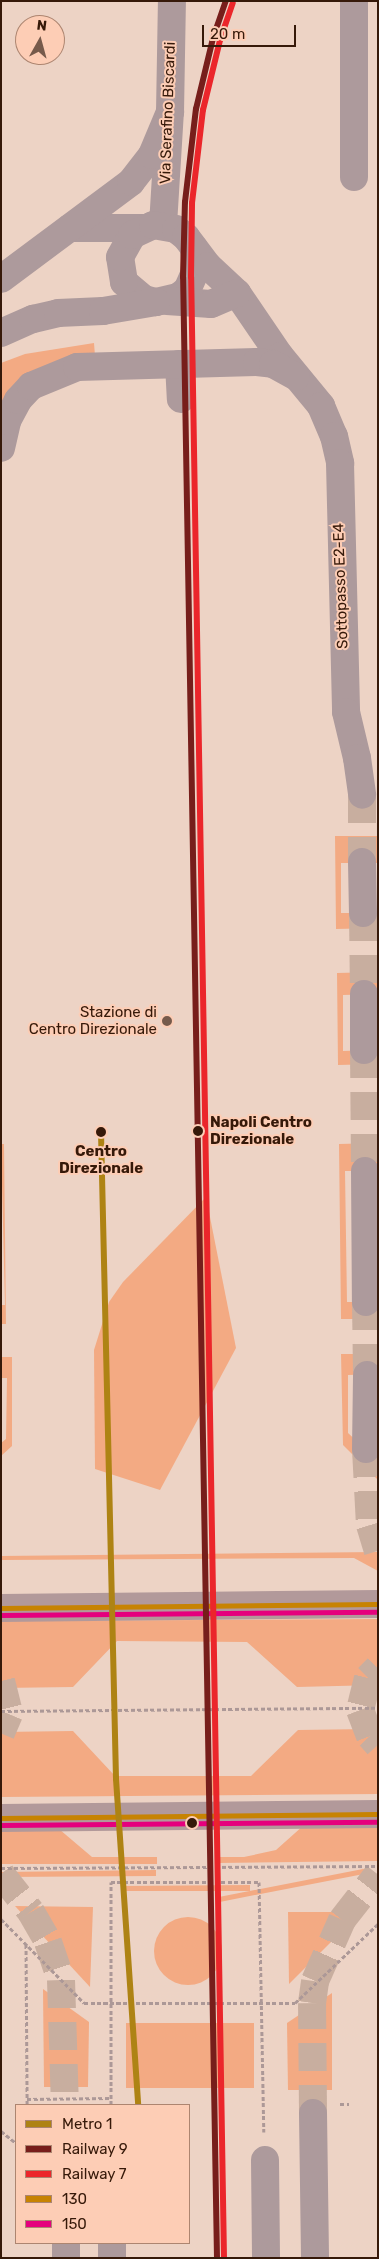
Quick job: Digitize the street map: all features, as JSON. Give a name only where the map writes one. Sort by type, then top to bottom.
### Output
[{"type":"main road","points":[[1,1608],[378,1604]]},
{"type":"main road","points":[[1,1818],[378,1814]]},
{"type":"street","name":"Via Serafino Biscardi","points":[[153,226],[170,112],[172,1]]},
{"type":"street","points":[[354,1],[354,177]]},
{"type":"street","points":[[1,279],[131,182],[152,155],[170,112]]},
{"type":"street","points":[[1,333],[33,319],[58,313],[103,311],[178,297],[193,280],[196,270],[194,248],[176,229],[153,226],[70,228]]},
{"type":"street","points":[[153,226],[124,245],[120,270],[133,292],[162,301],[211,304],[237,293]]},
{"type":"street","name":"Sottopasso E2-E4","points":[[194,248],[237,293],[280,356],[305,384],[321,406],[334,436],[340,463],[346,712],[362,795]]},
{"type":"street","points":[[179,364],[181,399]]},
{"type":"street","points":[[1,448],[7,421],[18,400],[31,386],[77,367],[107,365],[273,364],[305,384]]},
{"type":"street","points":[[362,862],[363,913]]},
{"type":"street","points":[[364,994],[364,1050]]},
{"type":"street","points":[[365,1171],[366,1302]]},
{"type":"street","points":[[366,1449],[367,1374]]},
{"type":"street","points":[[313,2113],[316,2258]]},
{"type":"street","points":[[265,2160],[266,2258]]},
{"type":"street","points":[[66,2244],[66,2258]]},
{"type":"street","points":[[112,2244],[112,2258]]},
{"type":"path","points":[[1,1710],[378,1708]]},
{"type":"path","points":[[1,1868],[378,1866]]},
{"type":"path","points":[[111,2104],[110,1882],[259,1882],[265,2160]]},
{"type":"path","points":[[1,1919],[84,2002],[295,2003],[378,1924]]},
{"type":"path","points":[[26,1944],[27,2104]]},
{"type":"path","points":[[27,2099],[111,2098]]},
{"type":"path","points":[[1,2131],[15,2142]]},
{"type":"shaded area","points":[[94,343],[95,356],[1,415],[1,363],[25,354]]},
{"type":"shaded area","points":[[335,836],[378,836],[378,863],[341,863],[341,913],[378,913],[378,928],[336,929]]},
{"type":"shaded area","points":[[378,972],[378,994],[343,995],[343,1051],[378,1050],[378,1064],[338,1065],[337,973]]},
{"type":"shaded area","points":[[378,1143],[378,1171],[345,1171],[347,1302],[378,1302],[378,1319],[341,1319],[339,1144]]},
{"type":"shaded area","points":[[1,1144],[4,1144],[6,1324],[1,1324],[1,1305],[5,1305]]},
{"type":"shaded area","points":[[206,1197],[236,1348],[160,1490],[95,1469],[94,1350],[109,1302],[123,1282]]},
{"type":"shaded area","points":[[341,1354],[378,1354],[378,1374],[348,1375],[348,1433],[378,1461],[378,1480],[343,1445]]},
{"type":"shaded area","points":[[1,1357],[12,1357],[12,1446],[1,1456],[1,1443],[6,1439],[7,1378],[1,1378]]},
{"type":"shaded area","points":[[378,1552],[378,1571],[354,1558],[1,1560],[1,1556]]},
{"type":"shaded area","points":[[378,1619],[378,1685],[297,1687],[247,1642],[117,1641],[73,1687],[1,1688],[1,1621]]},
{"type":"shaded area","points":[[369,1729],[378,1737],[378,1794],[1,1797],[1,1732],[73,1731],[115,1776],[251,1776],[298,1730]]},
{"type":"shaded area","points":[[304,1825],[378,1826],[378,1861],[217,1863],[217,1857],[244,1857],[276,1850]]},
{"type":"shaded area","points":[[1,1829],[59,1829],[92,1857],[157,1857],[157,1864],[1,1864]]},
{"type":"shaded area","points":[[368,1868],[369,1873],[220,1902],[219,1897]]},
{"type":"shaded area","points":[[156,1870],[156,1876],[2,1877],[2,1872]]},
{"type":"shaded area","points":[[250,1885],[250,1891],[123,1891],[123,1886]]},
{"type":"shaded area","points":[[15,1906],[93,1907],[90,1987]]},
{"type":"shaded area","points":[[288,1912],[361,1912],[289,1984]]},
{"type":"shaded area","points":[[195,1917],[207,1923],[216,1932],[222,1944],[220,1964],[212,1975],[195,1985],[181,1985],[164,1975],[156,1964],[154,1944],[164,1927],[175,1919]]},
{"type":"shaded area","points":[[43,1989],[89,2022],[88,2087],[44,2087]]},
{"type":"shaded area","points":[[332,1993],[332,2090],[288,2090],[287,2023]]},
{"type":"shaded area","points":[[126,2023],[254,2023],[254,2088],[126,2088]]},
{"type":"tunnel","points":[[362,795],[362,862]]},
{"type":"tunnel","points":[[363,913],[364,994]]},
{"type":"tunnel","points":[[364,1050],[365,1171]]},
{"type":"tunnel","points":[[366,1302],[367,1375]]},
{"type":"tunnel","points":[[366,1449],[370,1525],[378,1551]]},
{"type":"tunnel","points":[[378,1668],[368,1678],[360,1710],[370,1736],[378,1745]]},
{"type":"tunnel","points":[[1,1681],[9,1714],[1,1733]]},
{"type":"tunnel","points":[[1,1874],[31,1912],[48,1942],[61,1980],[65,2104]]},
{"type":"tunnel","points":[[313,2113],[312,2003],[315,1981],[342,1920],[378,1874]]},
{"type":"metro line","name":"1","points":[[101,1132],[116,1779],[138,2104]]},
{"type":"rail line","name":"9","points":[[217,2258],[183,277],[185,202],[196,109],[213,38],[226,1]]},
{"type":"rail line","name":"7","points":[[224,2258],[191,277],[192,203],[203,110],[220,40],[233,3]]},
{"type":"transit line","name":"130","points":[[1,1608],[378,1604]]},
{"type":"transit line","name":"150","points":[[1,1615],[378,1612]]},
{"type":"transit line","name":"130","points":[[1,1818],[378,1814]]},
{"type":"transit line","name":"150","points":[[1,1825],[378,1822]]},
{"type":"place","name":"Stazione di Centro Direzionale","points":[[167,1021]]},
{"type":"place","name":"Napoli Centro Direzionale","points":[[198,1131]]},
{"type":"place","name":"Centro Direzionale","points":[[101,1132]]}]
